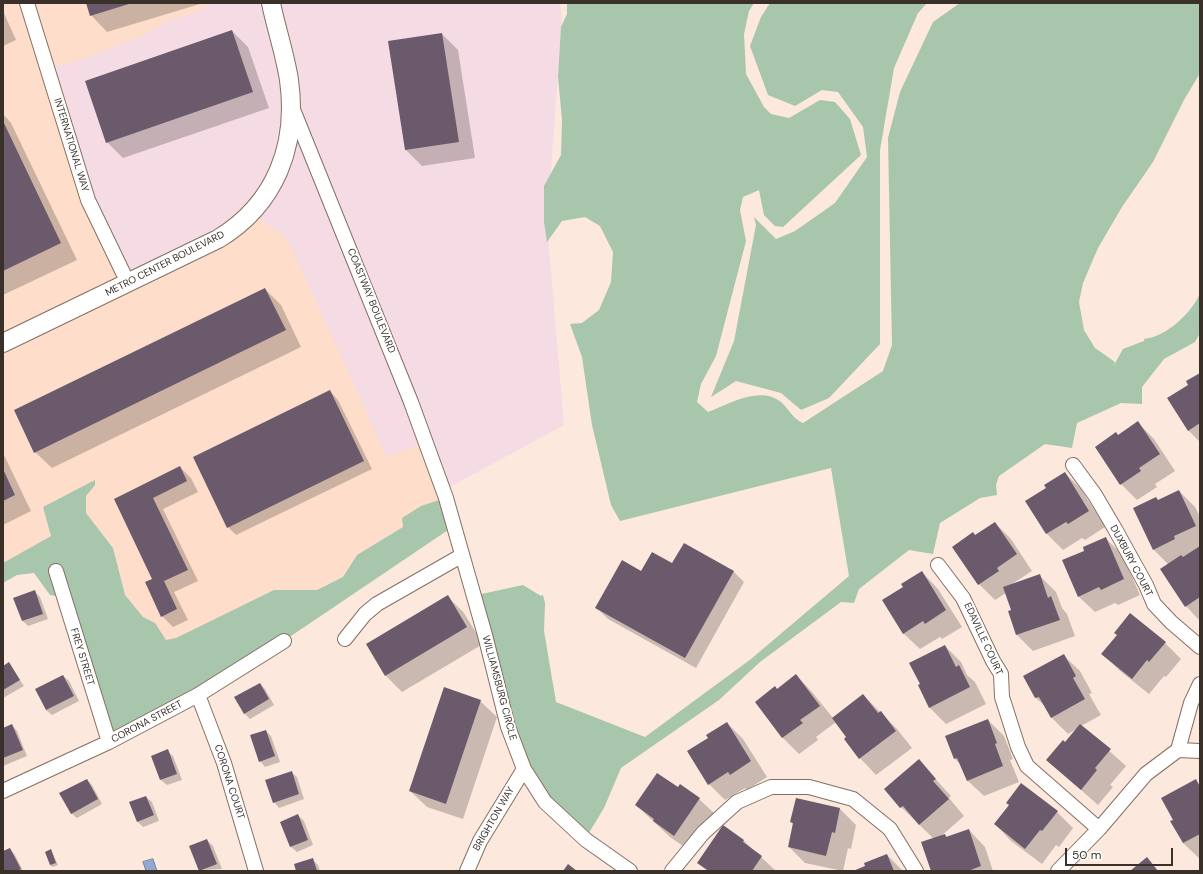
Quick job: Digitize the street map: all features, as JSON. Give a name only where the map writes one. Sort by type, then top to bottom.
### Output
[{"type":"street","name":"INTERNATIONAL WAY","points":[[27,3],[88,200],[128,283]]},
{"type":"street","name":"METRO CENTER BOULEVARD","points":[[3,343],[218,239],[238,225],[253,210],[277,177],[289,138],[291,105],[288,79],[271,3]]},
{"type":"street","name":"COASTWAY BOULEVARD","points":[[291,105],[411,402],[446,498]]},
{"type":"street","name":"DUXBURY COURT","points":[[1073,465],[1095,495],[1115,529],[1146,585],[1154,604],[1171,622],[1200,647]]},
{"type":"street","name":"WILLIAMSBURG CIRCLE","points":[[446,498],[461,556],[485,635],[508,727],[524,769],[545,802],[586,840],[630,871]]},
{"type":"street","points":[[345,639],[365,614],[377,604],[461,556]]},
{"type":"street","name":"EDAVILLE COURT","points":[[938,565],[963,598],[993,661],[1001,674],[1002,697],[1018,747],[1027,766],[1099,829]]},
{"type":"street","name":"FREY STREET","points":[[56,571],[109,742]]},
{"type":"street","name":"CORONA STREET","points":[[3,790],[109,742],[198,695],[284,641]]},
{"type":"street","points":[[1058,871],[1099,829],[1146,774],[1178,750],[1191,703],[1200,684]]},
{"type":"street","name":"CORONA COURT","points":[[198,695],[224,763],[256,871]]},
{"type":"street","points":[[1178,750],[1200,751]]},
{"type":"street","name":"BRIGHTON WAY","points":[[467,871],[480,841],[524,769]]},
{"type":"street","points":[[672,871],[703,833],[737,802],[771,787],[809,787],[853,799],[890,829],[916,871]]},
{"type":"shaded area","points":[[3,3],[560,3],[562,19],[547,225],[564,425],[129,661]]},
{"type":"shaded area","points":[[3,3],[213,3],[195,12],[166,22],[142,36],[78,61],[45,69],[78,171],[130,283],[251,212],[288,240],[387,457],[425,443],[445,498],[403,527],[357,555],[343,577],[317,590],[274,590],[176,638],[166,640],[155,623],[143,617],[125,594],[113,548],[86,513],[86,496],[95,485],[51,536],[3,563]]},
{"type":"green space","points":[[567,3],[754,3],[749,11],[744,34],[746,74],[764,107],[771,114],[789,118],[820,100],[835,102],[850,119],[861,155],[783,227],[775,226],[764,215],[759,190],[743,197],[740,210],[746,241],[716,356],[701,384],[697,402],[708,412],[744,398],[764,395],[773,397],[781,402],[803,423],[883,371],[892,345],[888,138],[900,92],[933,22],[960,3],[1200,3],[1200,73],[1184,100],[1153,162],[1122,207],[1098,248],[1083,283],[1079,302],[1084,330],[1095,348],[1115,362],[1113,367],[1123,349],[1144,341],[1144,339],[1161,334],[1177,323],[1185,316],[1200,293],[1200,333],[1195,342],[1164,359],[1142,387],[1142,404],[1121,403],[1077,423],[1072,448],[1045,444],[999,476],[996,485],[997,495],[980,498],[940,523],[933,554],[909,550],[859,589],[854,603],[841,602],[760,662],[719,700],[621,768],[604,808],[587,836],[529,778],[477,595],[523,585],[541,596],[543,595],[545,603],[544,631],[556,702],[645,737],[751,659],[849,576],[831,468],[620,521],[611,505],[592,425],[582,357],[570,324],[582,323],[599,310],[611,282],[613,252],[600,226],[585,217],[562,221],[547,242],[544,222],[544,186],[561,155],[562,120],[558,77],[561,27],[567,14]]},
{"type":"green space","points":[[770,3],[927,3],[918,13],[894,68],[880,150],[880,344],[829,398],[801,410],[781,393],[736,381],[711,397],[734,341],[756,225],[754,217],[776,239],[795,231],[835,203],[867,157],[863,127],[838,92],[822,90],[795,106],[768,95],[750,46],[761,17]]},
{"type":"green space","points":[[95,480],[95,485],[86,496],[86,513],[113,548],[125,595],[143,617],[155,623],[166,640],[176,638],[274,590],[317,590],[343,577],[357,555],[403,527],[402,518],[421,506],[445,498],[454,526],[294,634],[110,740],[61,597],[50,595],[34,573],[17,575],[3,583],[3,563],[51,536],[43,507]]},
{"type":"water","points":[[153,859],[157,871],[146,871],[143,862]]},
{"type":"building","points":[[86,3],[132,3],[90,16]]},
{"type":"building","points":[[232,30],[253,92],[106,143],[85,81]]},
{"type":"building","points":[[442,33],[459,142],[405,150],[388,41]]},
{"type":"building","points":[[3,121],[61,243],[3,271]]},
{"type":"building","points":[[265,288],[286,330],[34,453],[14,410]]},
{"type":"building","points":[[1200,373],[1200,423],[1188,431],[1167,398],[1188,385],[1186,381]]},
{"type":"building","points":[[330,390],[364,461],[227,528],[193,457]]},
{"type":"building","points":[[1138,421],[1160,454],[1139,468],[1141,471],[1120,485],[1095,447],[1116,432],[1118,435]]},
{"type":"building","points":[[180,466],[187,481],[153,498],[188,570],[164,581],[177,609],[161,617],[145,582],[152,579],[114,499]]},
{"type":"building","points":[[3,469],[15,495],[3,501]]},
{"type":"building","points":[[1065,472],[1089,511],[1068,524],[1066,522],[1046,534],[1025,501],[1046,488],[1044,485]]},
{"type":"building","points":[[1179,490],[1196,526],[1174,536],[1175,539],[1153,550],[1133,508],[1156,497],[1158,500]]},
{"type":"building","points":[[995,522],[1017,554],[997,568],[999,571],[978,585],[952,547],[973,532],[975,535]]},
{"type":"building","points":[[1106,537],[1124,579],[1101,590],[1099,587],[1078,597],[1062,560],[1084,551],[1083,547]]},
{"type":"building","points":[[684,543],[734,571],[685,658],[595,608],[622,560],[641,571],[652,552],[672,563]]},
{"type":"building","points":[[1200,546],[1200,597],[1185,607],[1160,569],[1181,555],[1183,557]]},
{"type":"building","points":[[922,571],[946,610],[925,624],[923,621],[903,634],[882,600],[903,587],[901,584]]},
{"type":"building","points":[[1040,574],[1048,598],[1051,596],[1060,620],[1016,635],[1008,611],[1011,610],[1003,587]]},
{"type":"building","points":[[35,590],[43,614],[22,621],[13,598]]},
{"type":"building","points":[[448,595],[467,627],[385,676],[366,644]]},
{"type":"building","points":[[1130,613],[1166,642],[1149,662],[1147,660],[1132,679],[1101,654],[1117,635],[1114,633]]},
{"type":"building","points":[[945,645],[956,667],[959,665],[970,687],[929,708],[918,685],[920,684],[909,663]]},
{"type":"building","points":[[1064,654],[1076,676],[1073,678],[1085,699],[1051,718],[1039,697],[1035,698],[1023,676]]},
{"type":"building","points":[[9,662],[20,680],[3,690],[3,666]]},
{"type":"building","points":[[796,674],[820,706],[800,720],[803,723],[782,738],[755,702],[775,686],[777,689]]},
{"type":"building","points":[[63,675],[74,696],[46,710],[35,689]]},
{"type":"building","points":[[260,683],[269,699],[244,714],[234,697]]},
{"type":"building","points":[[444,687],[481,700],[446,804],[409,791]]},
{"type":"building","points":[[863,694],[878,713],[881,711],[896,731],[859,759],[844,739],[846,737],[832,718]]},
{"type":"building","points":[[988,719],[997,743],[995,744],[1003,766],[967,781],[957,758],[954,759],[945,736]]},
{"type":"building","points":[[727,722],[751,761],[730,775],[728,772],[708,785],[687,751],[708,738],[706,735]]},
{"type":"building","points":[[12,724],[23,750],[3,758],[3,728]]},
{"type":"building","points":[[1080,724],[1111,749],[1095,768],[1097,770],[1081,790],[1046,760],[1063,740],[1065,742]]},
{"type":"building","points":[[266,730],[275,756],[259,762],[250,735]]},
{"type":"building","points":[[168,749],[177,774],[160,780],[151,756]]},
{"type":"building","points":[[919,759],[936,779],[933,781],[949,799],[919,825],[903,806],[900,808],[884,789]]},
{"type":"building","points":[[292,771],[299,794],[273,803],[265,780]]},
{"type":"building","points":[[657,773],[678,787],[680,784],[700,798],[674,836],[653,821],[654,819],[635,805]]},
{"type":"building","points":[[87,779],[98,799],[71,814],[59,793]]},
{"type":"building","points":[[1196,779],[1200,787],[1200,834],[1183,843],[1170,821],[1173,820],[1161,798]]},
{"type":"building","points":[[1021,783],[1058,811],[1025,849],[994,824],[1009,805],[1006,803]]},
{"type":"building","points":[[146,796],[154,815],[137,822],[129,802]]},
{"type":"building","points":[[796,798],[840,808],[835,833],[832,832],[826,856],[788,847],[793,823],[790,822]]},
{"type":"building","points":[[298,814],[308,840],[290,847],[280,822]]},
{"type":"building","points":[[723,825],[744,840],[743,842],[762,856],[752,871],[709,871],[697,863]]},
{"type":"building","points":[[969,829],[981,866],[968,871],[931,871],[921,842],[945,834],[946,837]]},
{"type":"building","points":[[207,839],[217,864],[199,871],[189,846]]},
{"type":"building","points":[[10,848],[21,869],[17,871],[3,871],[3,851]]},
{"type":"building","points":[[51,849],[56,863],[50,865],[45,852]]},
{"type":"building","points":[[887,854],[894,871],[853,871],[865,866],[864,863]]},
{"type":"building","points":[[1147,857],[1158,871],[1130,871]]},
{"type":"building","points":[[313,858],[317,871],[296,871],[294,864]]},
{"type":"building","points":[[568,864],[577,871],[563,871]]}]
